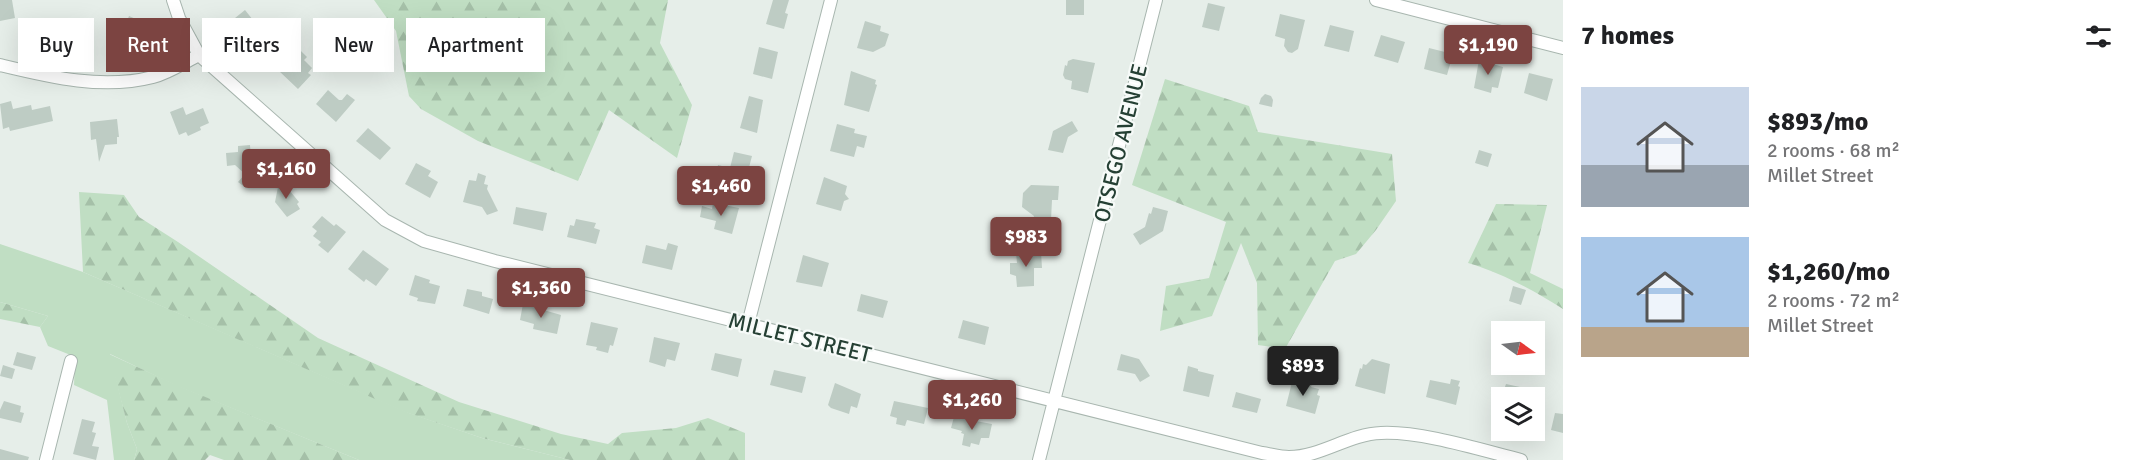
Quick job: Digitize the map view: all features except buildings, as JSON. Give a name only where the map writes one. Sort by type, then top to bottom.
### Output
[{"type":"street","name":"MILLET STREET","points":[[173,0],[179,18],[199,55],[385,220],[424,241],[495,261],[1262,453],[1290,457],[1316,451],[1359,435],[1383,432],[1417,435],[1521,460]]},
{"type":"street","points":[[748,324],[831,0]]},
{"type":"street","name":"OTSEGO AVENUE","points":[[1039,460],[1156,0]]},
{"type":"street","points":[[1376,0],[1563,48]]},
{"type":"street","points":[[0,65],[89,82],[124,82],[155,77],[199,55]]},
{"type":"street","points":[[46,460],[71,361]]},
{"type":"green space","points":[[374,0],[668,0],[660,43],[692,105],[677,158],[609,110],[578,181],[478,141],[421,109],[409,96],[394,28],[394,18],[387,18]]},
{"type":"green space","points":[[1165,79],[1249,106],[1258,132],[1392,154],[1396,201],[1356,254],[1335,261],[1285,349],[1258,345],[1257,283],[1241,243],[1212,316],[1160,331],[1166,286],[1209,278],[1226,222],[1132,185]]},
{"type":"green space","points":[[79,192],[124,195],[139,217],[318,338],[459,402],[561,434],[608,444],[622,433],[676,428],[708,418],[745,433],[745,460],[570,460],[482,438],[405,412],[83,272]]},
{"type":"green space","points":[[1496,204],[1547,205],[1530,273],[1563,289],[1563,309],[1517,283],[1468,263]]},
{"type":"green space","points":[[0,244],[83,272],[409,413],[482,438],[570,460],[359,460],[177,386],[110,354],[127,423],[137,449],[134,460],[114,460],[107,400],[74,385],[75,361],[68,354],[48,346],[40,327],[48,316],[0,302]]},
{"type":"green space","points":[[0,302],[48,316],[40,327],[0,319]]},
{"type":"green space","points":[[109,354],[181,387],[359,460],[224,460],[210,455],[205,460],[134,460],[137,449],[127,423]]}]
